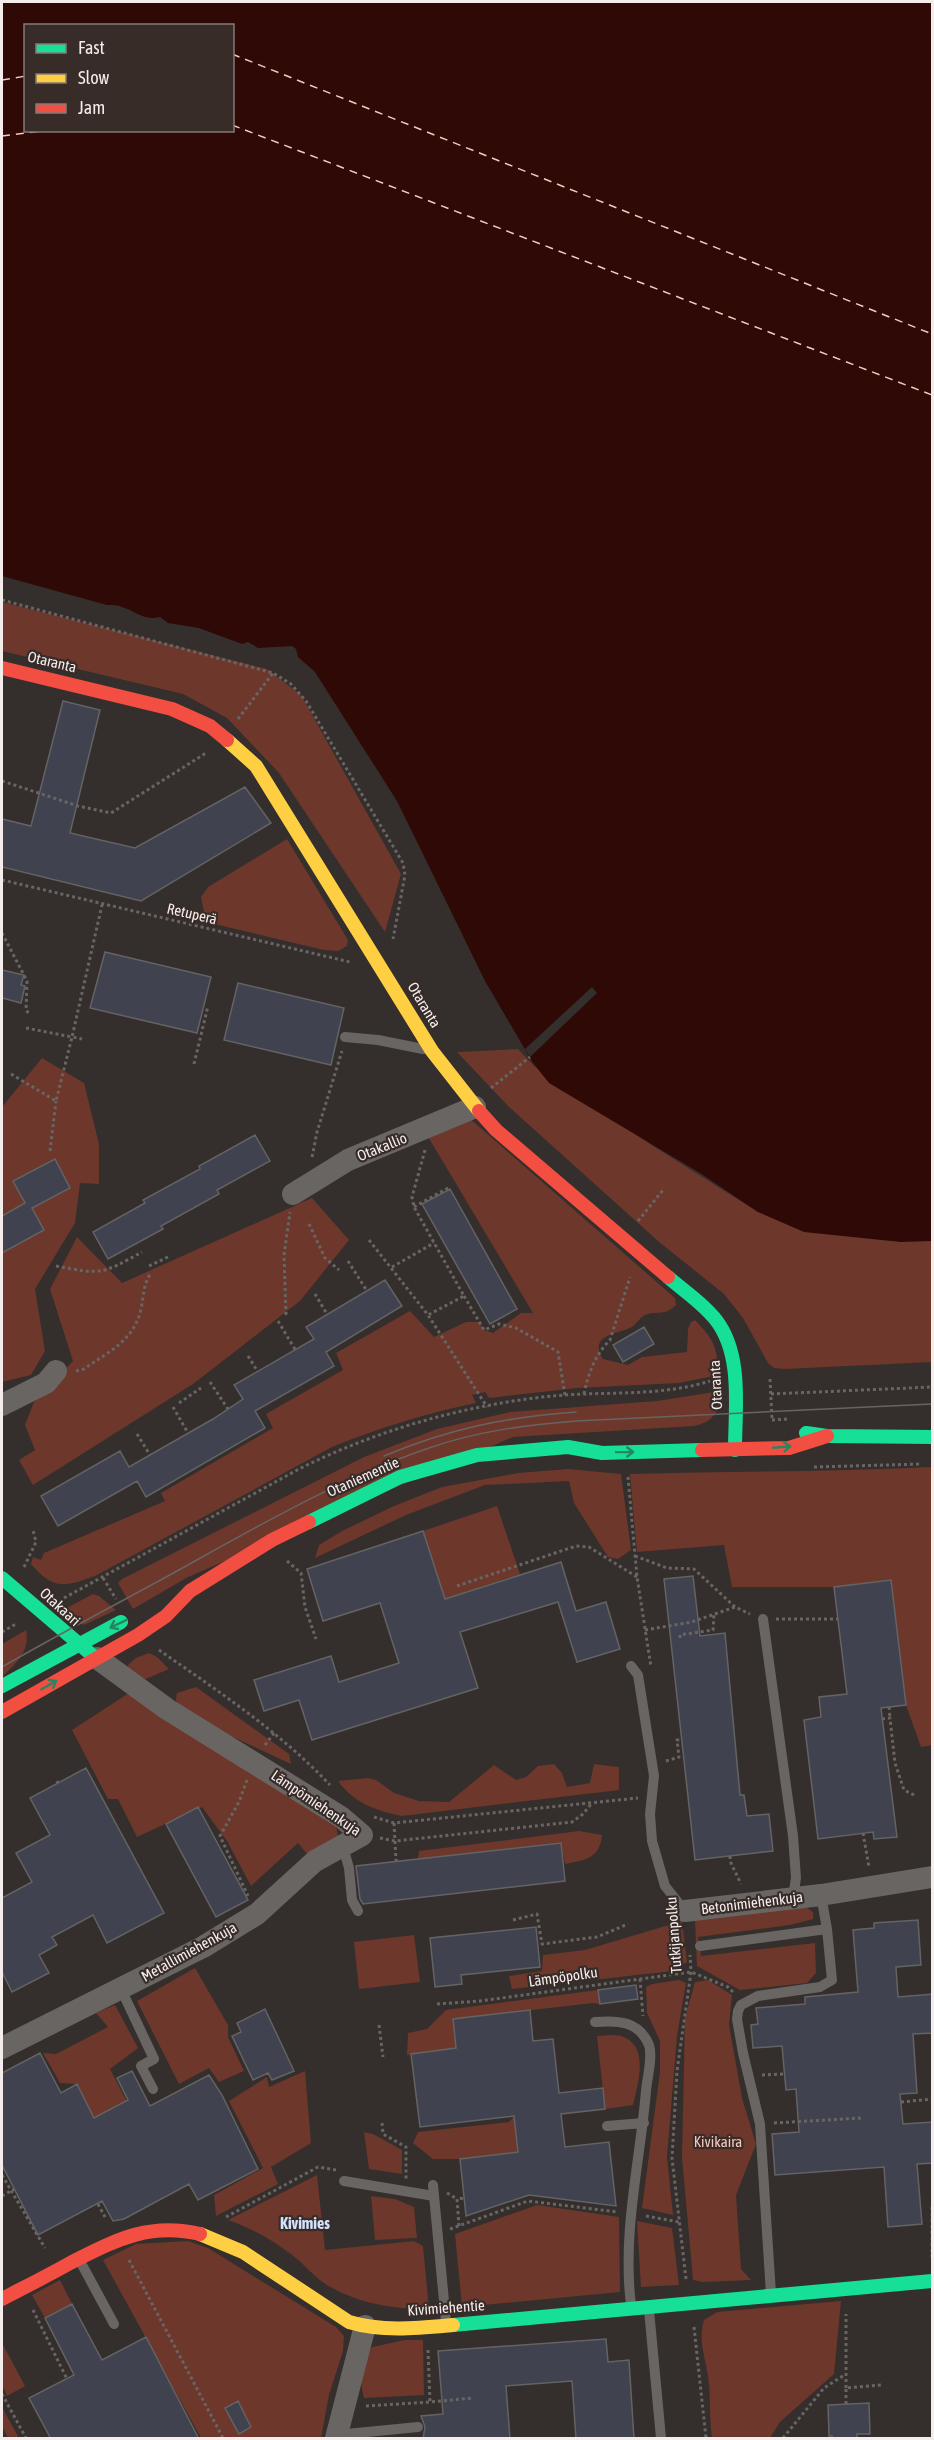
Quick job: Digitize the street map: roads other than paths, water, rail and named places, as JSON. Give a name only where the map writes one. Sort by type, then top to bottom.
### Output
[{"type":"street","name":"Otaranta","points":[[2,668],[172,709],[229,732],[270,787],[432,1051],[475,1107],[496,1130],[708,1311],[722,1329],[729,1346],[733,1369],[729,1432],[735,1450]]},
{"type":"street","name":"Otakallio","points":[[293,1194],[348,1160],[475,1107]]},
{"type":"street","points":[[2,1405],[46,1383],[56,1371]]},
{"type":"street","name":"Otaniementie","points":[[875,1435],[933,1425]]},
{"type":"street","points":[[729,1432],[754,1431]]},
{"type":"street","name":"Otaniementie","points":[[797,1432],[827,1436],[933,1437]]},
{"type":"street","name":"Otaniementie","points":[[167,1599],[190,1591],[272,1540],[400,1477],[477,1455],[568,1447],[594,1436]]},
{"type":"street","name":"Otaniementie","points":[[568,1447],[602,1453],[789,1448],[827,1436]]},
{"type":"street","name":"Otakaari","points":[[2,1578],[77,1644],[97,1658]]},
{"type":"street","name":"Otaniementie","points":[[2,1712],[166,1616],[190,1591]]},
{"type":"street","points":[[2,1686],[138,1613]]},
{"type":"street","name":"Lämpömiehenkuja","points":[[97,1658],[167,1709],[341,1817],[353,1841]]},
{"type":"street","name":"Metallimiehenkuja","points":[[2,2048],[203,1947],[257,1914],[315,1861],[353,1841]]},
{"type":"street","name":"Betonimiehenkuja","points":[[685,1911],[933,1877]]},
{"type":"street","name":"Kivimiehentie","points":[[2,2299],[79,2258],[135,2233],[183,2230],[213,2236],[242,2251],[348,2322],[365,2326],[426,2327],[933,2281]]},
{"type":"street","points":[[336,2437],[365,2326]]},
{"type":"lane","points":[[345,1037],[378,1040],[432,1051]]},
{"type":"lane","points":[[763,1619],[792,1828],[796,1878],[793,1898]]},
{"type":"lane","name":"Betonimiehenkuja","points":[[631,1666],[636,1670],[640,1683],[654,1776],[650,1814],[658,1868],[665,1886],[685,1911]]},
{"type":"lane","points":[[353,1841],[350,1868],[352,1900],[358,1911]]},
{"type":"lane","points":[[771,2294],[760,2124],[748,2076],[737,2019],[738,2011],[746,2002],[758,1996],[820,1987],[832,1980],[821,1894]]},
{"type":"lane","points":[[695,1948],[827,1929]]},
{"type":"lane","points":[[121,1989],[154,2059],[141,2066],[153,2089]]},
{"type":"lane","points":[[595,2022],[631,2024],[650,2047],[644,2123],[628,2245],[631,2308]]},
{"type":"lane","points":[[607,2126],[644,2123]]},
{"type":"lane","points":[[344,2181],[433,2190],[446,2325]]},
{"type":"lane","points":[[79,2258],[114,2324]]},
{"type":"lane","points":[[648,2307],[662,2439]]},
{"type":"lane","points":[[336,2437],[418,2427]]},
{"type":"tram line","points":[[2,1667],[300,1504],[396,1460],[447,1442],[502,1430],[576,1421],[932,1404]]},
{"type":"tram line","points":[[384,1456],[431,1438],[478,1426],[525,1417],[576,1412]]},
{"type":"district","name":"Kivimies","points":[[305,2223]]},
{"type":"park label","name":"Kivikaira","points":[[718,2142]]}]
